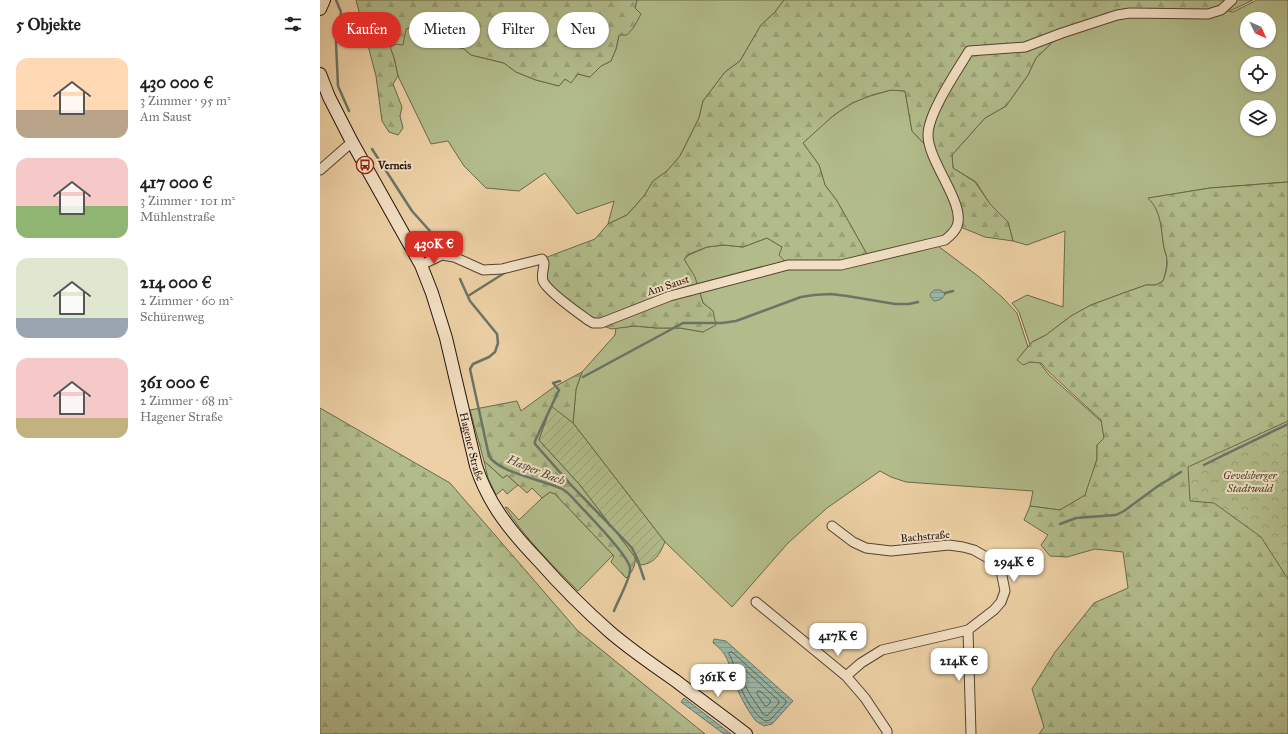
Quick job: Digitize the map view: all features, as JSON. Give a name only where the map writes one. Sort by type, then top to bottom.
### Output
[{"type":"main road","points":[[320,9],[324,0]]},
{"type":"main road","name":"Hagener Straße","points":[[320,74],[329,97],[352,142],[421,265],[434,297],[446,338],[474,459],[486,493],[499,514],[532,555],[609,632],[746,734]]},
{"type":"street","name":"Am Saust","points":[[421,265],[442,256],[454,257],[483,270],[502,269],[542,259],[544,263],[542,276],[549,289],[588,320],[593,322],[601,322],[670,296],[788,265],[841,265],[945,240],[951,236],[957,226],[957,208],[930,152],[928,135],[931,116],[969,51],[1025,47],[1117,15],[1130,13],[1208,14],[1221,10],[1232,0]]},
{"type":"street","points":[[320,170],[352,142]]},
{"type":"street","name":"Bachstraße","points":[[832,526],[854,542],[866,548],[891,551],[949,545],[974,550],[997,565],[1001,571],[1005,591],[1001,602],[994,610],[968,630],[882,650],[861,663],[846,676]]},
{"type":"street","points":[[756,602],[846,676],[865,698],[887,731],[887,734]]},
{"type":"street","points":[[968,630],[971,734]]},
{"type":"green space","points":[[356,0],[637,0],[635,8],[641,14],[634,27],[627,35],[619,35],[616,49],[611,61],[601,66],[590,77],[578,74],[571,83],[565,79],[559,86],[536,80],[516,72],[504,63],[471,55],[463,48],[480,48],[480,12],[409,12],[409,28],[406,29],[403,45],[401,45],[401,12],[359,12]]},
{"type":"green space","points":[[637,0],[784,0],[775,12],[761,25],[740,61],[725,72],[703,101],[699,118],[680,156],[667,171],[653,181],[644,196],[627,215],[608,224],[614,201],[577,214],[545,173],[519,191],[486,188],[464,166],[448,141],[431,144],[398,76],[390,48],[401,48],[401,36],[406,29],[409,28],[409,48],[463,48],[471,55],[504,63],[516,72],[536,80],[559,86],[565,79],[571,82],[578,74],[590,77],[601,66],[611,61],[616,49],[619,35],[635,8]]},
{"type":"green space","points":[[784,0],[1253,0],[1232,10],[1221,9],[1130,13],[1062,33],[1036,58],[1028,75],[1006,106],[985,118],[952,155],[953,168],[975,182],[990,204],[1008,222],[1013,241],[985,237],[958,226],[959,219],[932,152],[912,131],[905,91],[891,90],[872,95],[852,103],[834,115],[803,143],[819,165],[825,185],[837,201],[869,258],[841,264],[787,264],[779,255],[782,247],[767,238],[743,247],[724,245],[707,247],[689,254],[684,259],[695,277],[703,303],[713,311],[716,325],[703,332],[680,328],[634,326],[612,329],[593,323],[549,289],[542,259],[595,239],[608,224],[627,215],[644,196],[653,181],[667,171],[680,156],[699,118],[703,101],[725,72],[740,61],[761,25],[775,12]]},
{"type":"green space","points":[[1257,0],[1288,0],[1288,182],[1210,188],[1149,198],[1159,215],[1164,248],[1167,257],[1163,281],[1156,285],[1146,285],[1091,305],[1071,316],[1046,335],[1032,342],[1030,345],[1019,312],[1012,303],[1027,295],[1063,307],[1065,231],[1027,245],[1013,241],[1008,222],[990,204],[976,182],[953,168],[952,155],[985,118],[1006,106],[1028,75],[1036,58],[1060,35],[1115,18],[1223,10],[1233,12]]},
{"type":"green space","points":[[369,48],[390,48],[398,76],[393,84],[402,107],[400,116],[403,128],[398,135],[389,132],[382,121],[376,76]]},
{"type":"green space","points":[[891,90],[905,91],[912,131],[929,149],[958,219],[945,238],[869,258],[837,201],[825,185],[819,165],[803,143],[844,108],[860,99]]},
{"type":"green space","points":[[1288,182],[1288,734],[1039,734],[1044,727],[1032,689],[1055,652],[1094,603],[1128,588],[1123,552],[1095,549],[1067,557],[1050,556],[1041,545],[1048,535],[1024,520],[1030,506],[1060,510],[1085,495],[1097,459],[1097,445],[1104,438],[1101,420],[1041,363],[1030,362],[1023,365],[1017,360],[1032,342],[1046,335],[1071,316],[1091,305],[1146,285],[1156,285],[1163,281],[1167,268],[1167,257],[1158,215],[1153,203],[1148,198],[1210,188]]},
{"type":"green space","points":[[767,238],[782,247],[787,264],[699,288],[684,259],[689,255],[707,247],[724,245],[743,247]]},
{"type":"green space","points":[[934,243],[978,276],[1002,297],[1017,313],[1028,347],[1021,355],[1030,362],[1039,362],[1049,375],[1102,422],[1104,438],[1097,445],[1097,459],[1086,495],[1060,510],[1030,506],[1033,491],[906,482],[891,477],[880,471],[827,508],[788,543],[732,607],[665,542],[573,423],[576,389],[582,372],[615,335],[616,328],[634,326],[680,328],[703,332],[713,311],[703,303],[699,290],[788,266],[842,266]]},
{"type":"green space","points":[[582,372],[576,389],[573,423],[551,407],[539,440],[580,485],[635,557],[633,569],[626,578],[611,562],[614,556],[555,494],[550,492],[542,498],[532,488],[527,493],[507,475],[503,478],[484,461],[470,410],[517,401],[521,411],[554,387]]},
{"type":"green space","points":[[551,406],[573,423],[665,542],[659,554],[651,562],[642,565],[636,562],[635,557],[580,485],[539,440]]},
{"type":"green space","points":[[320,408],[450,483],[577,630],[705,734],[320,734]]},
{"type":"green space","name":"Gevelsberger Stadtwald","points":[[1288,421],[1288,579],[1261,537],[1214,503],[1190,501],[1188,467]]},
{"type":"green space","points":[[484,461],[503,478],[507,475],[518,485],[507,494],[503,489],[496,495],[488,478]]},
{"type":"green space","points":[[550,492],[555,494],[613,555],[578,591],[530,540],[505,507],[508,508],[519,520]]},
{"type":"water","points":[[934,290],[940,290],[945,293],[944,297],[934,301],[930,296]]},
{"type":"water","points":[[714,639],[726,641],[793,701],[772,724],[764,726],[756,721],[750,713],[736,687],[728,661],[718,647],[713,643]]},
{"type":"water","points":[[684,698],[731,734],[724,734],[681,702]]},
{"type":"waterway","name":"Hasper Bach","points":[[336,0],[341,12],[336,43],[338,86],[349,111]]},
{"type":"waterway","name":"Hasper Bach","points":[[372,149],[412,211],[446,249]]},
{"type":"waterway","points":[[468,296],[506,272]]},
{"type":"waterway","name":"Hasper Bach","points":[[460,279],[470,301],[497,334],[498,343],[495,352],[489,357],[473,364],[470,369],[489,456],[494,462],[512,472],[565,491],[614,543],[622,553],[630,568],[627,583],[614,611]]},
{"type":"waterway","points":[[945,293],[953,291]]},
{"type":"waterway","points":[[583,377],[683,323],[722,323],[736,321],[801,297],[814,295],[831,294],[895,304],[909,304],[918,302]]},
{"type":"waterway","points":[[560,381],[553,383],[559,390],[535,441],[535,444],[572,486],[632,548],[644,579]]},
{"type":"waterway","points":[[1204,465],[1288,424]]},
{"type":"waterway","points":[[1060,524],[1076,518],[1116,515],[1181,472]]},
{"type":"place","name":"Verneis","points":[[365,165]]}]
